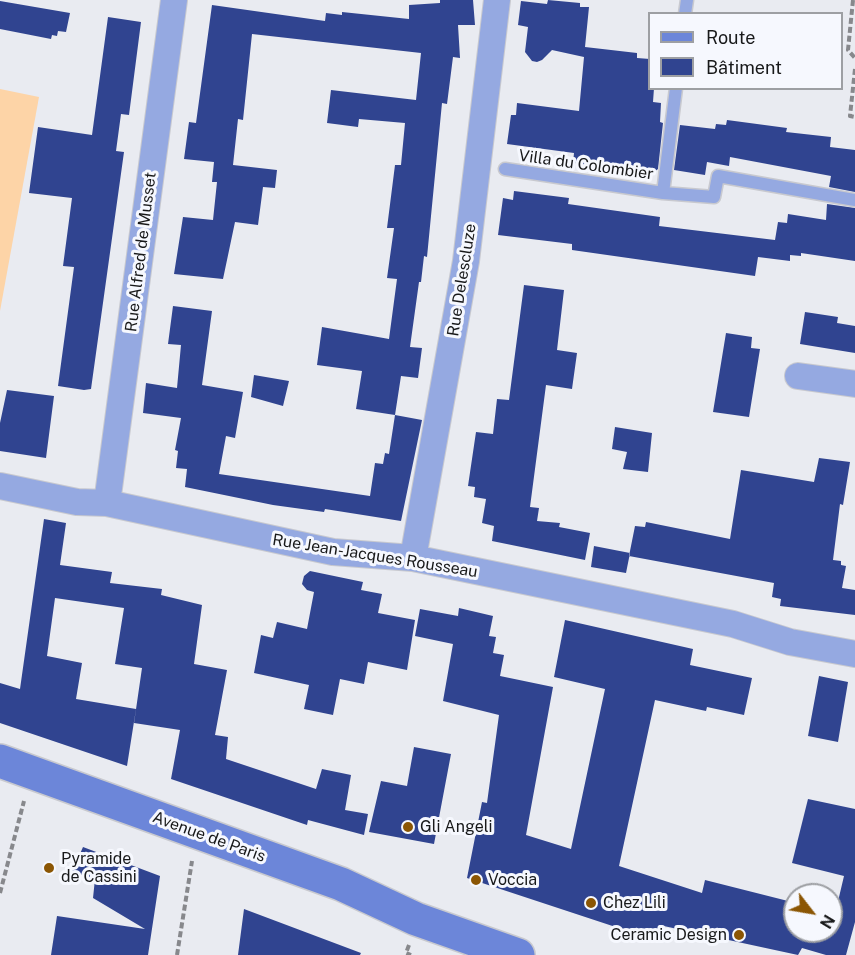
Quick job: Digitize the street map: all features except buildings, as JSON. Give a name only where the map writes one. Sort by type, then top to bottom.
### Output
[{"type":"street","name":"Rue Alfred de Musset","points":[[107,503],[174,0]]},
{"type":"street","name":"Rue Delescluze","points":[[413,558],[466,261],[497,0]]},
{"type":"street","points":[[798,376],[855,384]]},
{"type":"street","name":"Rue Jean-Jacques Rousseau","points":[[0,486],[77,502],[107,503],[333,552],[413,558],[733,624],[790,642],[855,654]]},
{"type":"street","name":"Avenue de Paris","points":[[0,761],[341,884],[416,919],[518,955]]},
{"type":"street","name":"Avenue de Paris","points":[[14,784],[360,907],[416,919]]},
{"type":"lane","name":"Villa du Colombier","points":[[663,193],[676,90]]},
{"type":"lane","name":"Villa du Colombier","points":[[505,170],[663,193],[714,197],[718,176],[855,200]]},
{"type":"path","points":[[853,0],[848,50],[855,58]]},
{"type":"path","points":[[855,69],[850,116],[855,117]]},
{"type":"path","points":[[0,893],[17,820],[14,784]]},
{"type":"path","points":[[177,955],[195,849]]},
{"type":"shaded area","points":[[0,89],[39,97],[0,311]]},
{"type":"place","name":"Gli Angeli","points":[[408,827]]},
{"type":"place","name":"Pyramide de Cassini","points":[[49,868]]},
{"type":"place","name":"Voccia","points":[[476,880]]},
{"type":"place","name":"Chez Lili","points":[[591,903]]},
{"type":"place","name":"Ceramic Design","points":[[739,935]]}]
